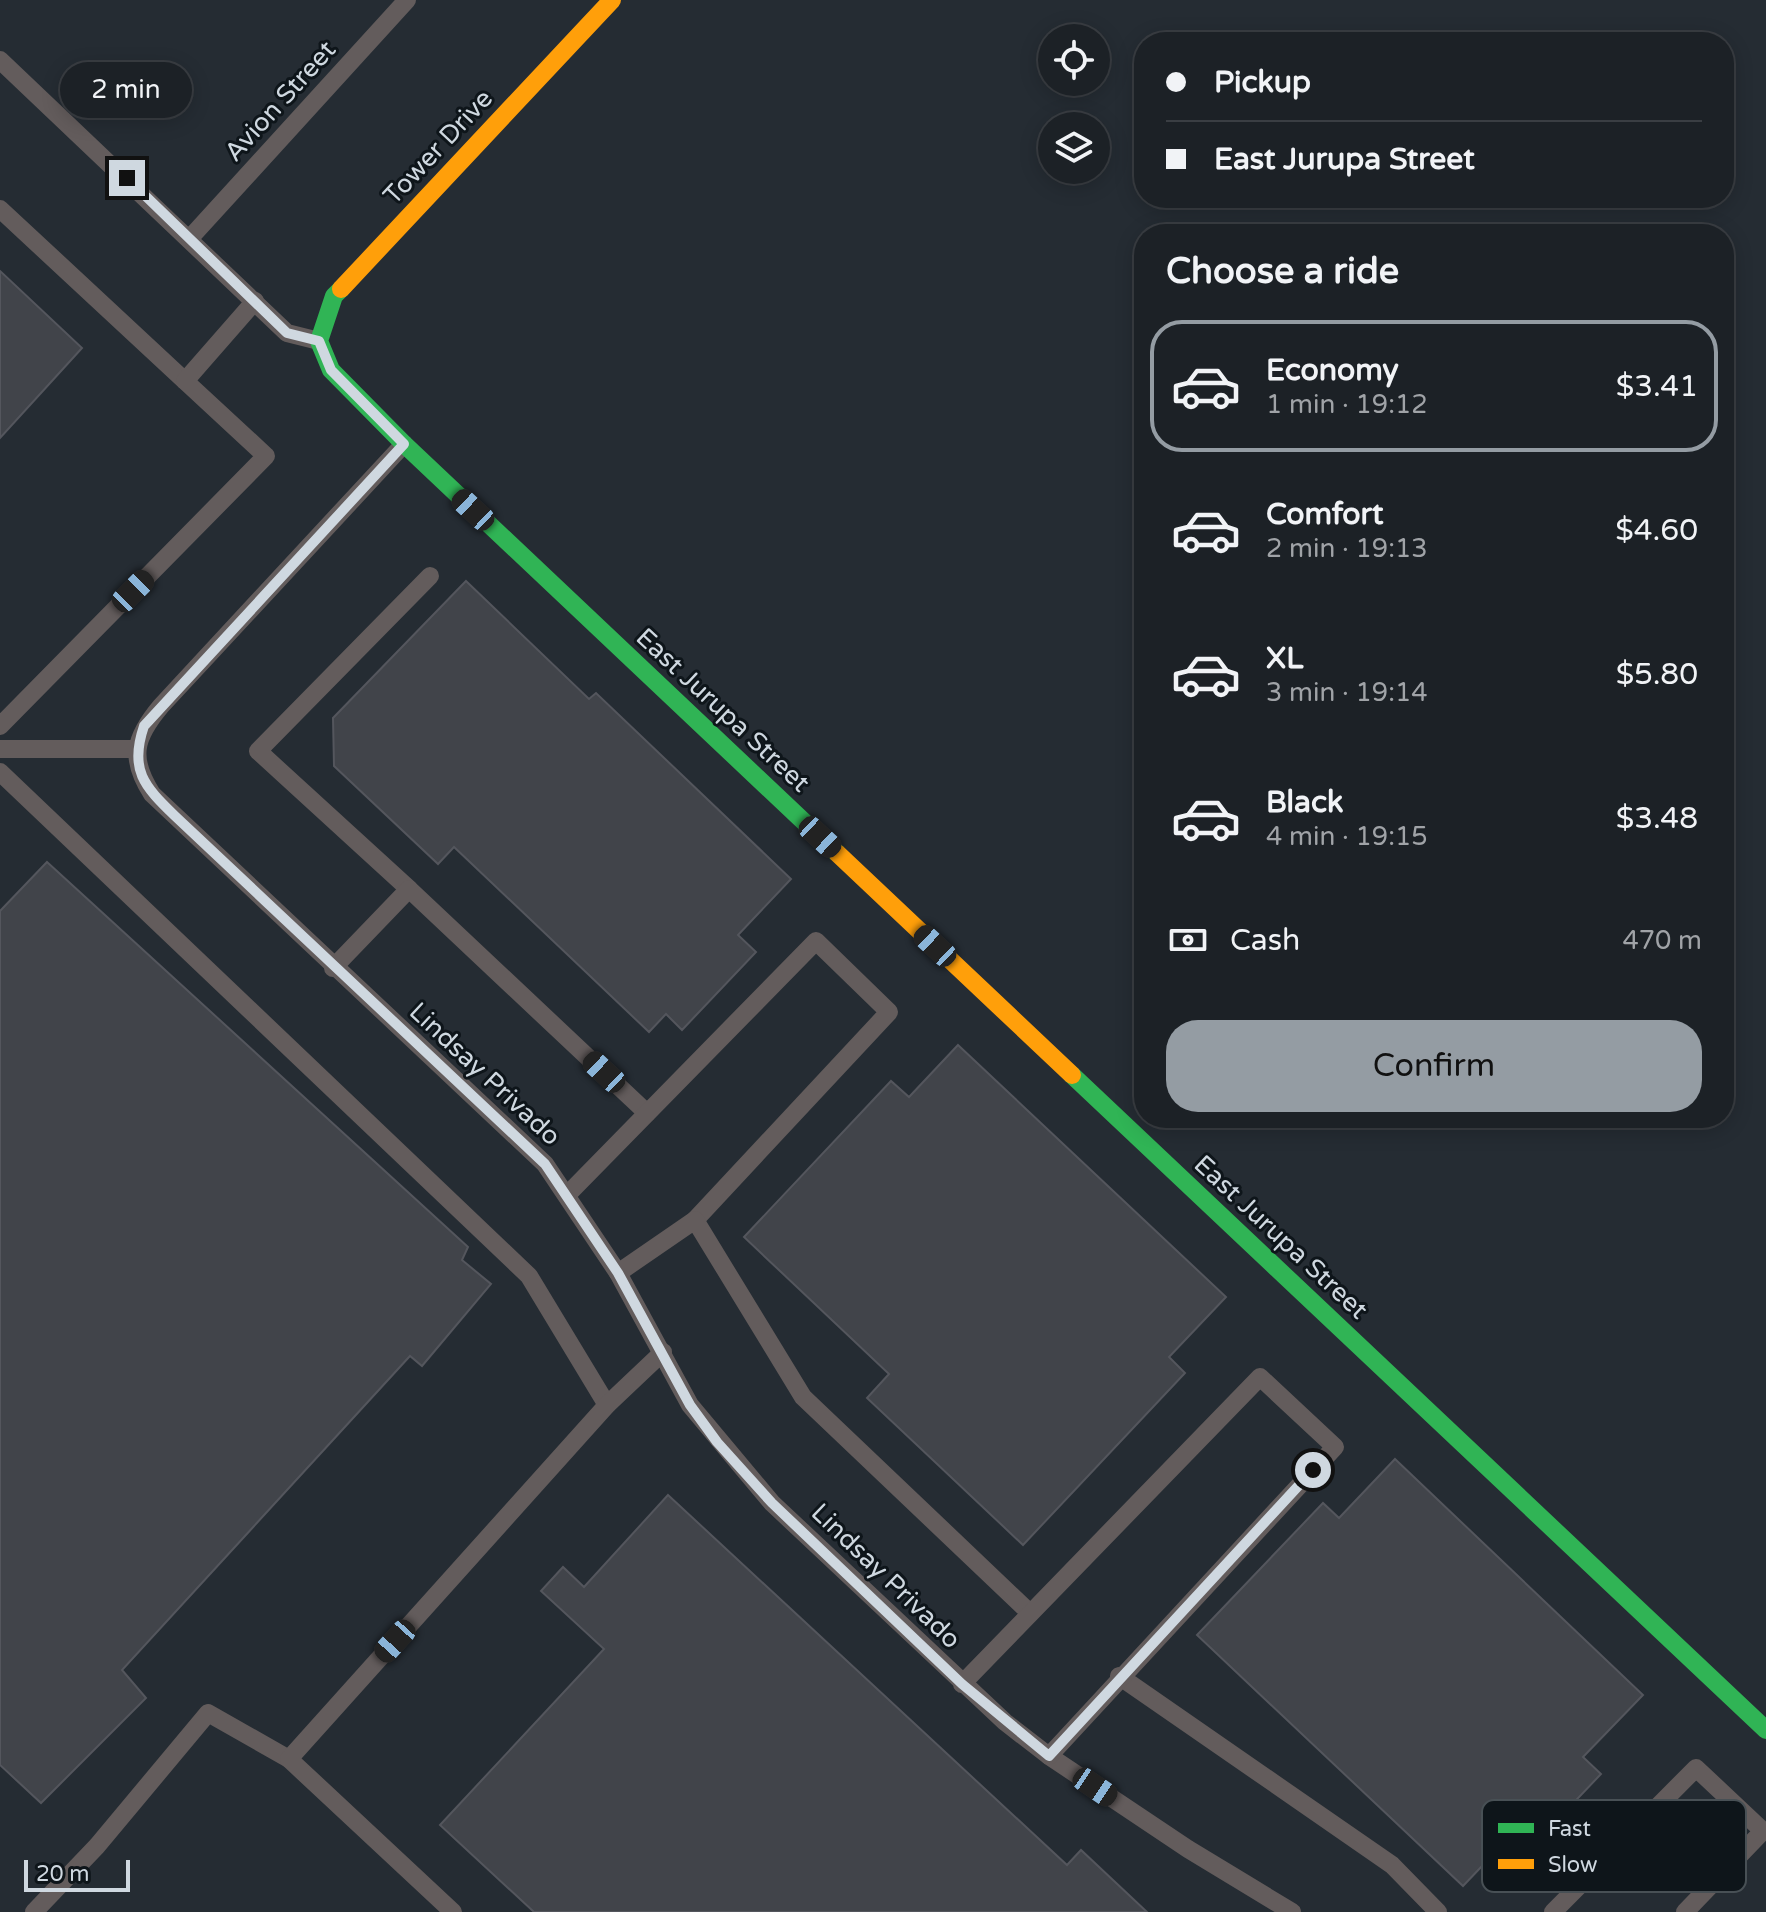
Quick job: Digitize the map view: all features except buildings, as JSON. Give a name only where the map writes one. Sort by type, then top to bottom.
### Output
[{"type":"street","name":"Tower Drive","points":[[319,341],[334,296],[612,0]]},
{"type":"street","name":"East Jurupa Street","points":[[319,341],[331,370],[404,444],[1766,1730]]},
{"type":"lane","name":"Avion Street","points":[[190,238],[407,0]]},
{"type":"lane","points":[[0,60],[287,333],[319,341]]},
{"type":"lane","points":[[0,209],[266,456],[0,726]]},
{"type":"lane","points":[[185,381],[255,301]]},
{"type":"lane","points":[[0,749],[136,749],[144,726],[161,706],[404,444]]},
{"type":"lane","points":[[430,576],[258,751],[647,1113]]},
{"type":"lane","name":"Lindsay Privado","points":[[136,749],[140,775],[152,794],[333,968],[545,1164],[568,1194],[618,1273],[690,1405],[763,1493],[962,1684],[1049,1756],[1188,1849],[1292,1912]]},
{"type":"lane","points":[[0,772],[529,1276],[607,1405]]},
{"type":"lane","points":[[333,968],[409,889]]},
{"type":"lane","points":[[568,1194],[816,941],[889,1012],[695,1220],[618,1273]]},
{"type":"lane","points":[[695,1220],[803,1397],[1030,1613]]},
{"type":"lane","points":[[289,1759],[607,1405],[663,1352]]},
{"type":"lane","points":[[962,1684],[1260,1377],[1335,1447],[1119,1676],[1049,1756]]},
{"type":"lane","points":[[1119,1676],[1392,1865],[1438,1912]]},
{"type":"lane","points":[[34,1912],[97,1846],[208,1713],[289,1759],[453,1912]]},
{"type":"lane","points":[[1664,1800],[1696,1768],[1730,1800]]},
{"type":"lane","points":[[1746,1815],[1763,1831],[1746,1849]]},
{"type":"lane","points":[[1553,1912],[1573,1892]]},
{"type":"lane","points":[[1685,1912],[1704,1892]]},
{"type":"traffic: fast","points":[[341,289],[334,296],[319,341],[331,370],[404,444],[837,853]]},
{"type":"traffic: fast","points":[[1072,1075],[1766,1730]]},
{"type":"traffic: slow","points":[[341,289],[612,0]]},
{"type":"traffic: slow","points":[[837,853],[1072,1075]]},
{"type":"route","points":[[127,178],[287,333],[319,341],[331,370],[351,395],[404,444],[144,726],[136,749],[140,775],[152,794],[333,968],[545,1164],[568,1194],[618,1273],[690,1405],[717,1442],[772,1503],[962,1684],[1049,1756],[1094,1703],[1313,1470]]}]
